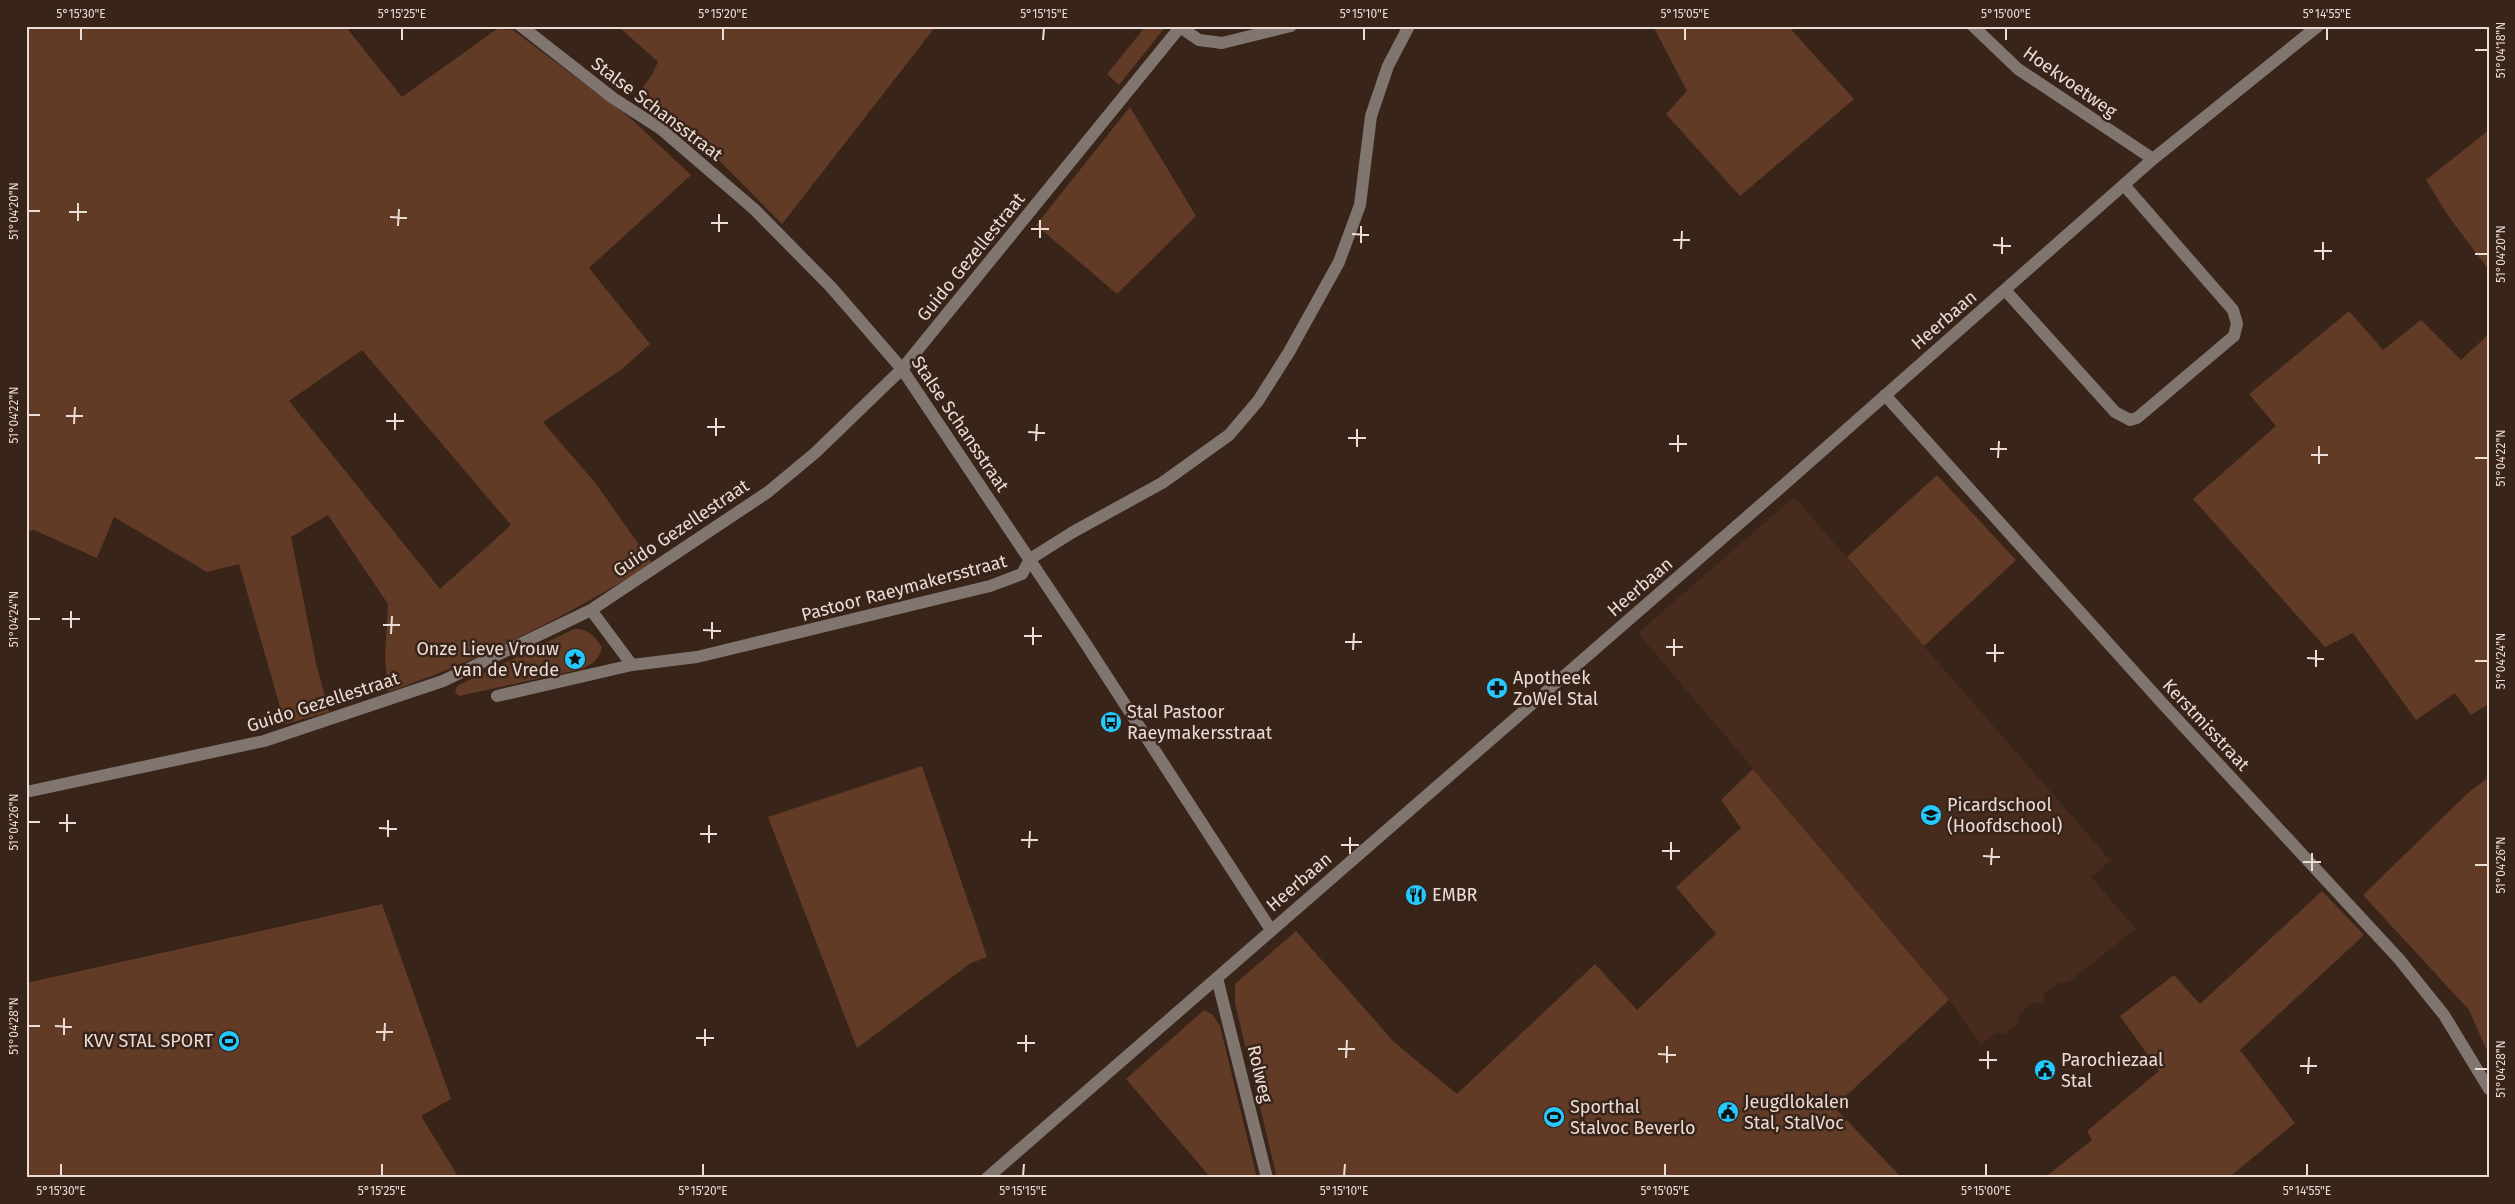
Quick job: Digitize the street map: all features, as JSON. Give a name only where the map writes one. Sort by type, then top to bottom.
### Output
[{"type":"street","name":"Stalse Schansstraat","points":[[520,26],[613,98],[661,129],[746,202],[831,287],[902,369],[1030,559],[1271,930]]},
{"type":"street","name":"Guido Gezellestraat","points":[[26,792],[264,741],[443,681],[591,610],[768,492],[815,453],[902,369],[1181,26]]},
{"type":"street","points":[[1181,26],[1199,40],[1222,43],[1291,26]]},
{"type":"street","name":"Pastoor Raeymakersstraat","points":[[497,696],[632,664],[697,657],[990,586],[1022,574],[1030,559],[1073,532],[1162,483],[1229,435],[1258,401],[1289,352],[1339,262],[1360,205],[1371,116],[1388,66],[1409,26]]},
{"type":"street","name":"Hoekvoetweg","points":[[1973,26],[2018,69],[2153,160]]},
{"type":"street","name":"Heerbaan","points":[[987,1178],[2124,185],[2318,26]]},
{"type":"street","points":[[2005,290],[2115,412],[2130,420],[2138,418],[2234,336],[2237,324],[2233,310],[2124,185]]},
{"type":"street","name":"Kerstmisstraat","points":[[1885,395],[2163,704],[2399,959],[2444,1016],[2489,1089]]},
{"type":"street","points":[[591,610],[632,664]]},
{"type":"street","name":"Rolweg","points":[[1216,978],[1267,1178]]},
{"type":"shaded area","points":[[26,26],[345,26],[402,97],[497,29],[513,30],[629,117],[691,175],[589,268],[650,344],[622,369],[543,422],[596,484],[652,563],[589,601],[524,635],[457,666],[388,692],[385,656],[388,604],[328,515],[291,537],[316,663],[329,712],[285,724],[239,564],[207,572],[114,517],[97,558],[34,530],[26,532]],"holes":[[[362,350],[511,525],[440,589],[289,401]]]},
{"type":"shaded area","points":[[618,26],[936,26],[782,224],[715,156],[633,100],[652,75],[658,62]]},
{"type":"shaded area","points":[[1146,26],[1166,26],[1119,85],[1107,74]]},
{"type":"shaded area","points":[[1653,26],[1788,26],[1854,99],[1740,196],[1666,114],[1687,91]]},
{"type":"shaded area","points":[[1130,107],[1196,216],[1117,294],[1036,225]]},
{"type":"shaded area","points":[[2489,130],[2489,270],[2449,217],[2426,180]]},
{"type":"shaded area","points":[[2349,311],[2383,350],[2421,320],[2461,360],[2489,334],[2489,704],[2471,715],[2455,693],[2416,720],[2353,633],[2325,647],[2193,499],[2276,426],[2249,394]]},
{"type":"shaded area","points":[[1937,475],[2016,560],[1924,646],[1847,557]]},
{"type":"shaded area","name":"Picardschool (Hoofdschool)","points":[[1794,497],[2111,861],[2091,877],[2136,929],[2067,983],[2059,982],[2045,993],[2043,1003],[2032,1003],[2019,1015],[2018,1023],[2004,1034],[1996,1033],[1981,1045],[1949,1000],[1638,633]]},
{"type":"shaded area","points":[[574,629],[584,630],[591,634],[602,647],[597,659],[586,667],[459,696],[455,692],[457,686]]},
{"type":"shaded area","points":[[922,766],[987,957],[971,963],[857,1048],[768,817]]},
{"type":"shaded area","points":[[1753,769],[1949,1000],[1834,1107],[1902,1178],[1277,1178],[1235,1003],[1235,984],[1296,931],[1394,1042],[1457,1094],[1595,964],[1637,1010],[1716,934],[1676,887],[1741,828],[1721,800]]},
{"type":"shaded area","points":[[2489,777],[2489,1055],[2469,1010],[2363,895],[2468,793]]},
{"type":"shaded area","points":[[2322,891],[2364,935],[2240,1050],[2295,1123],[2228,1178],[2044,1178],[2092,1140],[2087,1131],[2159,1071],[2120,1016],[2174,975],[2200,1004]]},
{"type":"shaded area","name":"KVV STAL SPORT","points":[[382,904],[451,1099],[421,1116],[459,1178],[26,1178],[26,983]]},
{"type":"shaded area","points":[[1204,1010],[1213,1015],[1220,1026],[1257,1178],[1211,1178],[1126,1079]]},
{"type":"place","name":"Onze Lieve Vrouw van de Vrede","points":[[575,659]]},
{"type":"place","name":"Apotheek ZoWel Stal","points":[[1497,688]]},
{"type":"place","name":"Stal Pastoor Raeymakersstraat","points":[[1111,722]]},
{"type":"place","name":"Picardschool (Hoofdschool)","points":[[1931,815]]},
{"type":"place","name":"EMBR","points":[[1416,895]]},
{"type":"place","name":"KVV STAL SPORT","points":[[229,1041]]},
{"type":"place","name":"Parochiezaal Stal","points":[[2045,1070]]},
{"type":"place","name":"Jeugdlokalen Stal, StalVoc","points":[[1728,1112]]},
{"type":"place","name":"Sporthal Stalvoc Beverlo","points":[[1554,1117]]}]
